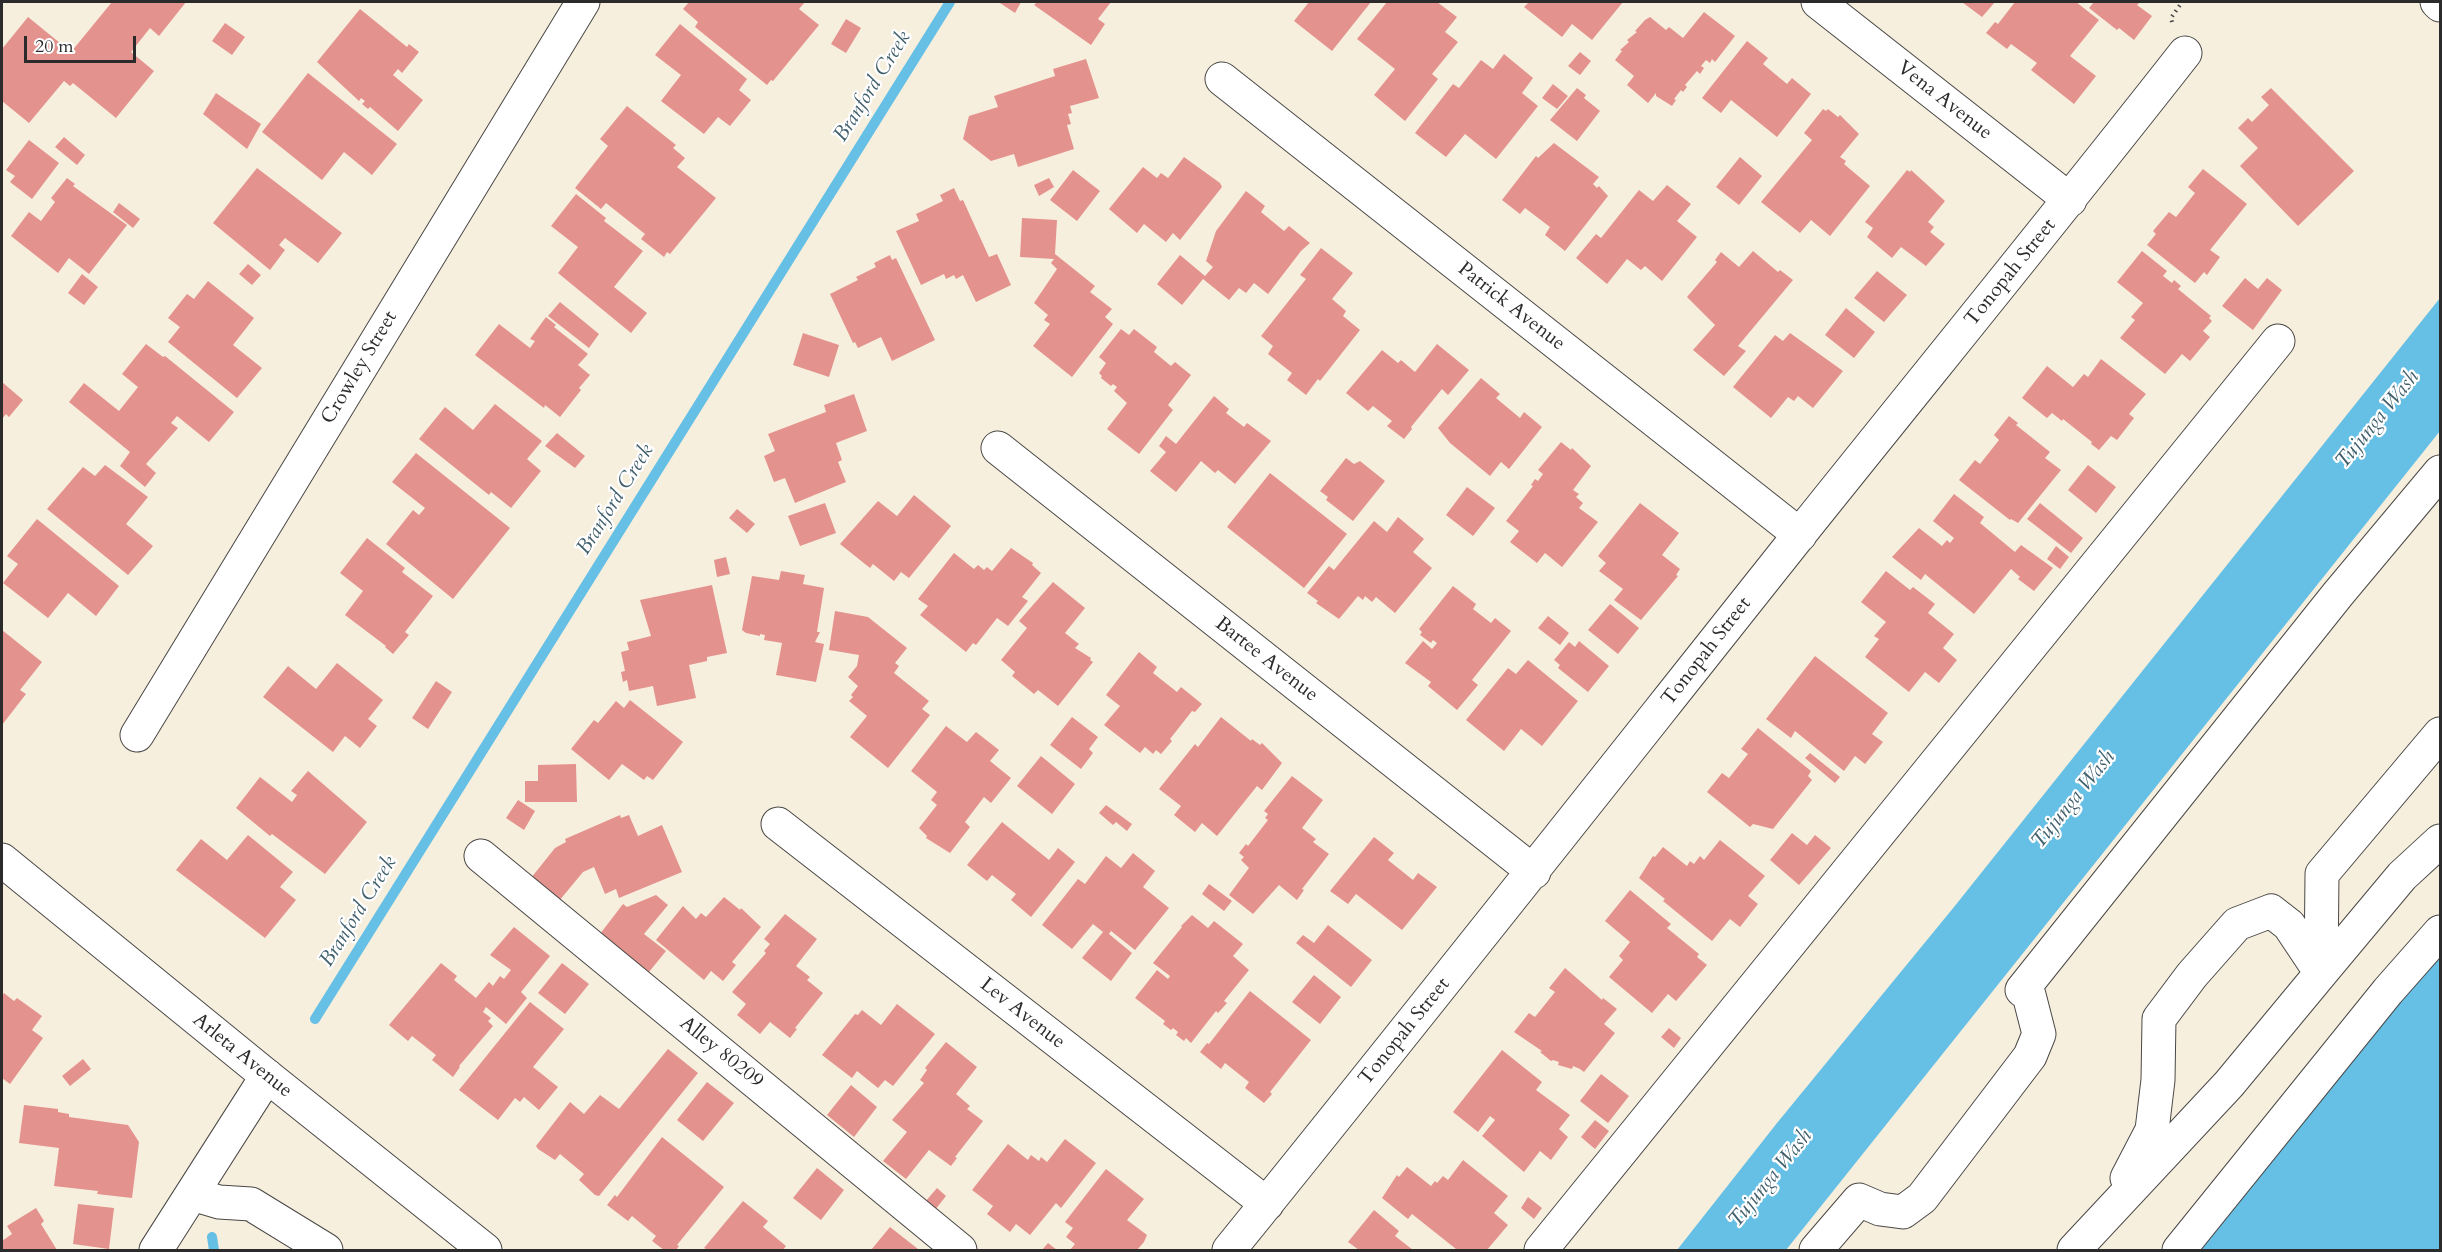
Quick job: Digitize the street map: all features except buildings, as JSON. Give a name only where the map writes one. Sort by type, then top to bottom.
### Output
[{"type":"main road","name":"Crowley Street","points":[[137,735],[583,2]]},
{"type":"main road","name":"Vena Avenue","points":[[1818,2],[2070,200]]},
{"type":"main road","points":[[2436,2],[2440,5]]},
{"type":"main road","name":"Tonopah Street","points":[[1229,1251],[1534,872],[2185,53]]},
{"type":"main road","name":"Patrick Avenue","points":[[1222,79],[1800,535]]},
{"type":"main road","points":[[1541,1251],[2278,341]]},
{"type":"main road","name":"Bartee Avenue","points":[[998,448],[1534,872]]},
{"type":"main road","points":[[1816,1251],[1859,1200],[1880,1209],[1903,1212],[1922,1198],[2030,1056],[2039,1034],[2029,995],[2022,990],[2338,594],[2440,472]]},
{"type":"main road","points":[[2321,973],[2322,874],[2440,734]]},
{"type":"main road","name":"Lev Avenue","points":[[778,824],[1267,1204]]},
{"type":"main road","points":[[2074,1251],[2229,1084],[2402,876],[2440,841]]},
{"type":"main road","name":"Alley 80209","points":[[481,856],[960,1251]]},
{"type":"main road","name":"Arleta Avenue","points":[[2,860],[485,1251]]},
{"type":"main road","points":[[2108,1214],[2152,1130],[2158,1080],[2159,1019],[2193,975],[2238,924],[2271,911],[2289,926],[2321,973]]},
{"type":"main road","points":[[2179,1251],[2388,991],[2440,932]]},
{"type":"main road","points":[[156,1251],[267,1076]]},
{"type":"main road","points":[[192,1194],[219,1202],[251,1204],[326,1251]]},
{"type":"water","name":"Tujunga Wash","points":[[2440,298],[2440,431],[1786,1250],[1677,1250],[1777,1123],[1954,907]]},
{"type":"water","points":[[2440,949],[2440,1250],[2198,1250]]},
{"type":"waterway","name":"Branford Creek","points":[[315,1019],[950,2]]},
{"type":"waterway","name":"Branford Creek","points":[[212,1237],[214,1250]]}]
